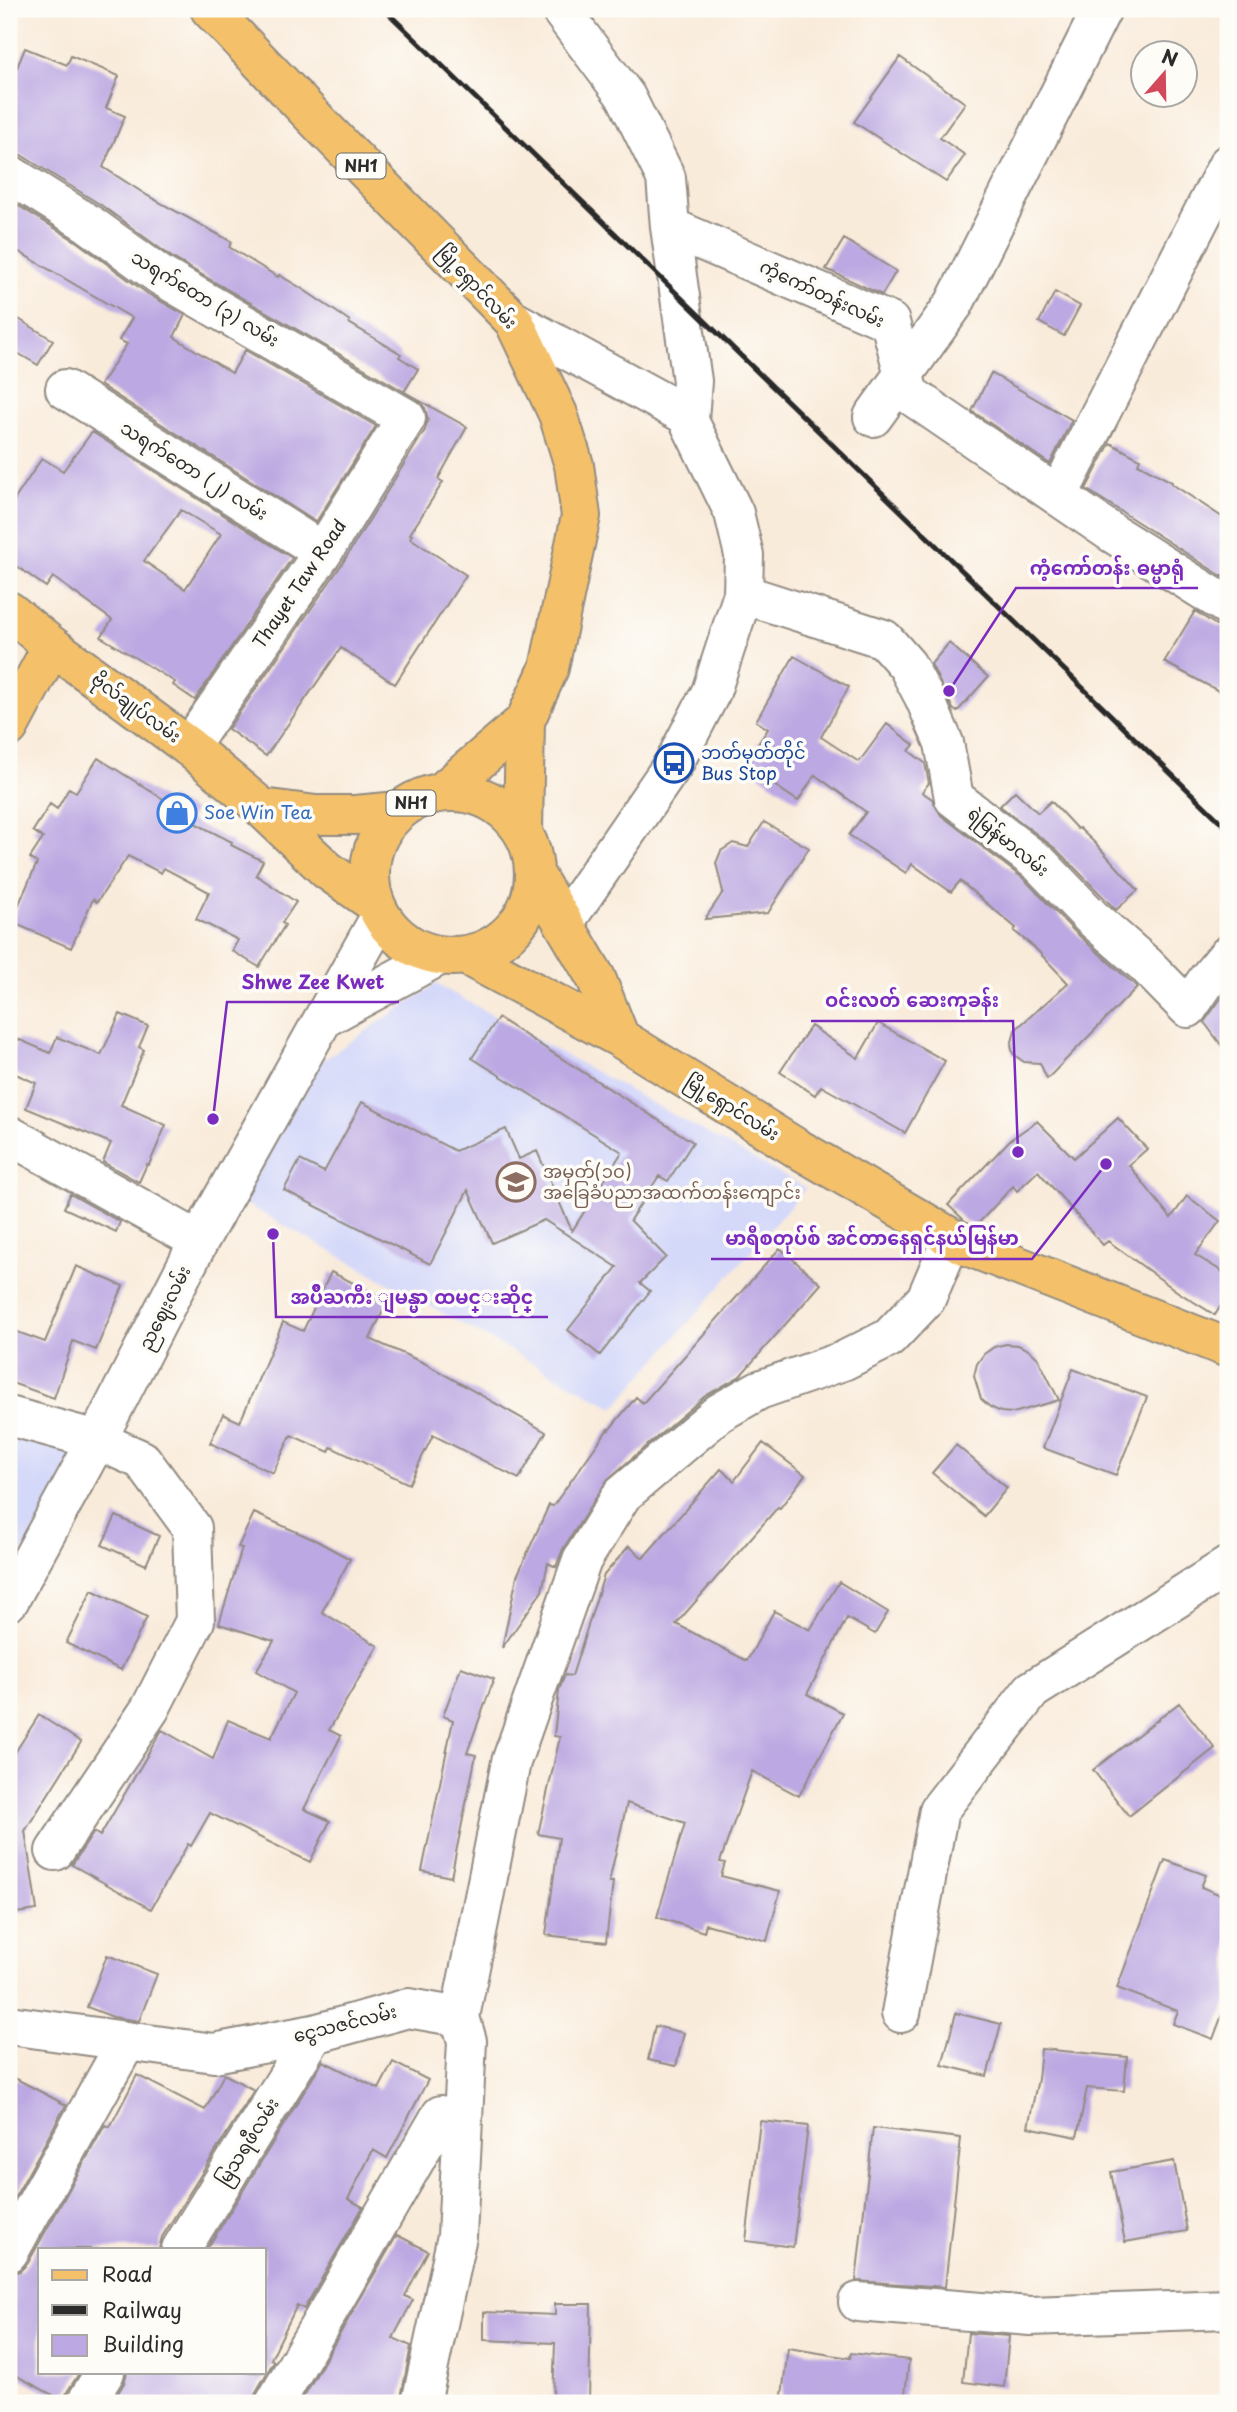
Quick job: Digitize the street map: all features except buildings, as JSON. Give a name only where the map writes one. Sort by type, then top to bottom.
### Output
[{"type":"main road","name":"မြို့ရှောင်လမ်း","points":[[210,9],[514,321],[558,414],[574,465],[581,516],[548,668],[525,721],[523,832]]},
{"type":"main road","name":"ဗိုလ်ချုပ်လမ်း","points":[[9,611],[189,747],[262,808],[327,870],[377,910]]},
{"type":"main road","points":[[9,727],[52,646]]},
{"type":"main road","name":"မြို့ရှောင်လမ်း","points":[[442,792],[525,721]]},
{"type":"main road","name":"NH1","points":[[377,910],[369,878],[372,853],[382,830],[399,811],[419,799],[442,792],[466,793],[488,800],[508,814],[523,832],[532,853],[535,876],[530,903],[515,928],[493,946],[453,956]]},
{"type":"main road","points":[[262,808],[316,815],[355,816],[399,811]]},
{"type":"main road","name":"NH1","points":[[535,876],[596,978],[620,1038]]},
{"type":"main road","points":[[377,910],[396,936],[416,949],[453,956]]},
{"type":"main road","name":"မြို့ရှောင်လမ်း","points":[[453,956],[620,1038],[794,1147],[962,1244],[1228,1348]]},
{"type":"street","points":[[560,9],[626,97],[666,178],[670,227],[692,381],[690,420]]},
{"type":"street","points":[[873,417],[954,304],[1102,9]]},
{"type":"street","points":[[1058,496],[1228,164]]},
{"type":"street","name":"သရက်တော (၃) လမ်း","points":[[9,174],[89,224],[161,276],[406,418]]},
{"type":"street","name":"ကံ့ကော်တန်းလမ်း","points":[[670,227],[890,322],[909,394],[1112,534],[1228,606]]},
{"type":"street","points":[[514,321],[687,415],[734,513],[744,555],[743,594],[711,692],[674,763],[564,923]]},
{"type":"street","name":"သရက်တော (၂) လမ်း","points":[[65,389],[323,552]]},
{"type":"street","name":"Thayet Taw Road","points":[[189,747],[323,552],[406,418]]},
{"type":"street","name":"ရဲမြန်မာလမ်း","points":[[743,594],[884,639],[907,665],[924,697],[944,743],[954,798],[1040,864],[1091,917],[1146,965],[1188,1007],[1206,980],[1228,955]]},
{"type":"street","name":"ညဈေးလမ်း","points":[[9,1601],[97,1440],[199,1241],[324,1018],[377,910]]},
{"type":"street","points":[[324,1018],[453,956]]},
{"type":"street","points":[[9,1135],[199,1241]]},
{"type":"street","points":[[421,2403],[457,2236],[467,2041],[460,2017],[512,1762],[582,1560],[622,1495],[729,1407],[759,1390],[843,1362],[889,1338],[926,1299],[952,1238]]},
{"type":"street","points":[[9,1416],[97,1440],[142,1460],[192,1528],[195,1621],[150,1709],[55,1851]]},
{"type":"street","points":[[901,2013],[939,1810],[1032,1690],[1228,1566]]},
{"type":"street","name":"ငွေသဇင်လမ်း","points":[[9,2025],[214,2053],[314,2034],[408,2008],[460,2017]]},
{"type":"street","name":"မြသရဖီလမ်း","points":[[182,2248],[314,2034]]},
{"type":"street","points":[[9,2252],[127,2041]]},
{"type":"street","points":[[275,2403],[441,2115]]},
{"type":"street","points":[[858,2302],[1030,2316],[1228,2309]]},
{"type":"street","points":[[86,2403],[104,2374]]},
{"type":"shaded area","points":[[436,984],[806,1188],[614,1408],[240,1201],[317,1064]]},
{"type":"shaded area","points":[[9,1425],[82,1445],[9,1580]]},
{"type":"railway","points":[[384,9],[1228,829]]},
{"type":"place","name":"ကံ့ကော်တန်း ဓမ္မာရုံ","points":[[949,691]]},
{"type":"place","name":"ဘတ်မှတ်တိုင် Bus Stop","points":[[674,763]]},
{"type":"place","name":"Soe Win Tea","points":[[177,813]]},
{"type":"place","name":"Shwe Zee Kwet","points":[[213,1119]]},
{"type":"place","name":"ဝင်းလတ် ဆေးကုခန်း","points":[[1018,1152]]},
{"type":"place","name":"မာရီစတုပ်စ် အင်တာနေရှင်နယ်မြန်မာ","points":[[1106,1164]]},
{"type":"place","name":"အမှတ်(၁၀) အခြေခံပညာအထက်တန်းကျောင်း","points":[[516,1182]]},
{"type":"place","name":"အပ်ိဳႀကီး ျမန္မာ ထမင္းဆိုင္","points":[[273,1234]]}]
